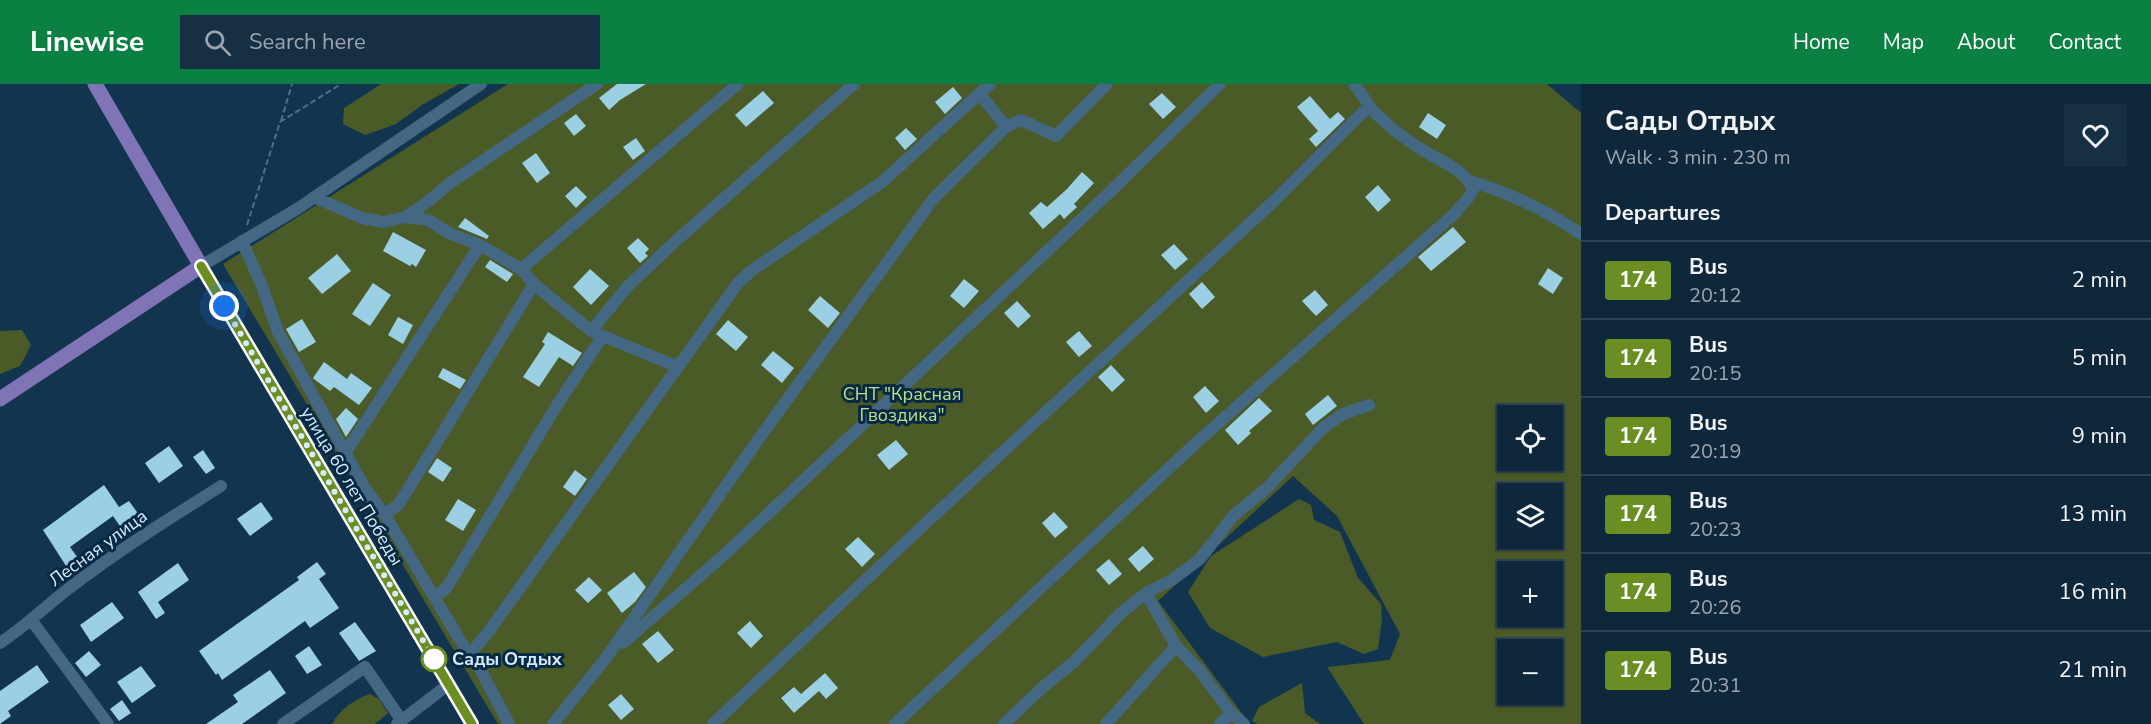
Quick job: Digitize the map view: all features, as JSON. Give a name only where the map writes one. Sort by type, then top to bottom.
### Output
[{"type":"main road","points":[[0,399],[201,266],[95,84]]},
{"type":"street","points":[[201,266],[314,197],[481,84]]},
{"type":"street","points":[[406,217],[450,183],[597,84]]},
{"type":"street","points":[[521,269],[738,84]]},
{"type":"street","points":[[435,598],[447,587],[557,405],[597,334],[628,286],[854,84]]},
{"type":"street","points":[[469,655],[489,631],[738,283],[751,271],[882,182],[990,84]]},
{"type":"street","points":[[553,724],[606,658],[760,437],[934,198],[1006,127],[1021,120],[1056,136],[1107,84]]},
{"type":"street","points":[[606,658],[723,556],[1111,191],[1220,84]]},
{"type":"street","points":[[1354,84],[1370,106],[1408,143],[1453,167],[1475,185],[1499,190],[1581,234]]},
{"type":"street","points":[[980,94],[1006,127]]},
{"type":"street","points":[[713,724],[1266,209],[1370,106]]},
{"type":"street","points":[[895,724],[1196,443],[1453,215],[1468,198],[1475,185]]},
{"type":"street","points":[[314,197],[362,218],[383,222],[406,217],[428,220],[451,234],[480,245],[521,269],[534,284],[597,334],[678,367]]},
{"type":"street","points":[[242,242],[262,286],[278,332],[366,490],[386,514],[469,655],[480,669],[509,724]]},
{"type":"street","points":[[346,452],[480,245]]},
{"type":"street","name":"улица 60 лет Победы","points":[[201,266],[472,724]]},
{"type":"street","points":[[386,514],[399,504],[534,284]]},
{"type":"street","points":[[1004,724],[1075,661],[1121,613],[1146,593],[1172,580],[1200,559],[1233,516],[1267,488],[1324,427],[1343,414],[1369,405]]},
{"type":"street","name":"Лесная улица","points":[[0,644],[32,621],[69,589],[221,486]]},
{"type":"street","points":[[1146,593],[1176,646],[1200,671],[1231,713],[1244,724]]},
{"type":"street","points":[[32,621],[108,724]]},
{"type":"street","points":[[1106,724],[1176,646]]},
{"type":"street","points":[[283,724],[365,668],[400,722],[449,684]]},
{"type":"street","points":[[1220,724],[1231,713]]},
{"type":"path","points":[[242,242],[292,84]]},
{"type":"path","points":[[278,130],[280,122],[341,84]]},
{"type":"green space","points":[[381,84],[459,84],[422,105],[396,124],[365,135],[343,124],[344,108]]},
{"type":"green space","name":"СНТ \"Красная Гвоздика\"","points":[[508,84],[1547,84],[1581,113],[1581,724],[1364,724],[1327,667],[1390,660],[1400,634],[1337,516],[1293,476],[1158,601],[1250,724],[498,724],[223,264]]},
{"type":"green space","points":[[22,330],[31,345],[20,366],[0,374],[0,331]]},
{"type":"green space","points":[[1299,499],[1311,505],[1314,520],[1340,532],[1358,578],[1381,604],[1382,619],[1378,649],[1364,654],[1337,642],[1263,657],[1210,628],[1188,592],[1211,556]]},
{"type":"green space","points":[[1302,683],[1305,713],[1320,724],[1257,724],[1252,721],[1259,707]]},
{"type":"green space","points":[[370,694],[379,699],[388,713],[375,724],[332,724],[348,705]]},
{"type":"building","points":[[617,84],[646,84],[620,100],[609,110],[599,98]]},
{"type":"building","points":[[953,87],[962,98],[945,114],[935,102]]},
{"type":"building","points":[[763,91],[774,103],[746,127],[735,115]]},
{"type":"building","points":[[1162,93],[1176,107],[1163,119],[1149,104]]},
{"type":"building","points":[[1310,96],[1330,119],[1338,112],[1345,119],[1316,147],[1309,139],[1318,131],[1297,107]]},
{"type":"building","points":[[1428,113],[1446,125],[1437,139],[1419,127]]},
{"type":"building","points":[[576,114],[586,126],[574,136],[564,123]]},
{"type":"building","points":[[906,128],[917,139],[905,150],[895,138]]},
{"type":"building","points":[[636,138],[645,151],[633,160],[623,147]]},
{"type":"building","points":[[536,153],[550,173],[537,183],[522,163]]},
{"type":"building","points":[[1082,172],[1094,183],[1074,204],[1077,207],[1064,219],[1060,214],[1043,229],[1029,213],[1041,202],[1047,207]]},
{"type":"building","points":[[1378,185],[1391,200],[1378,212],[1365,197]]},
{"type":"building","points":[[576,186],[587,197],[576,208],[565,196]]},
{"type":"building","points":[[465,218],[489,236],[487,239],[458,227]]},
{"type":"building","points":[[1453,227],[1466,242],[1431,271],[1418,257]]},
{"type":"building","points":[[393,232],[426,250],[416,267],[383,251]]},
{"type":"building","points":[[638,238],[649,249],[645,253],[648,256],[640,263],[627,248]]},
{"type":"building","points":[[1174,244],[1188,259],[1175,270],[1161,255]]},
{"type":"building","points":[[337,254],[351,271],[322,294],[308,278]]},
{"type":"building","points":[[490,260],[513,274],[507,282],[485,267]]},
{"type":"building","points":[[1548,268],[1563,278],[1553,294],[1538,284]]},
{"type":"building","points":[[590,269],[609,286],[591,305],[573,287]]},
{"type":"building","points":[[964,279],[979,291],[964,308],[950,296]]},
{"type":"building","points":[[1202,282],[1215,297],[1202,309],[1189,294]]},
{"type":"building","points":[[373,283],[391,295],[370,326],[352,314]]},
{"type":"building","points":[[1315,290],[1328,305],[1316,316],[1302,301]]},
{"type":"building","points":[[820,296],[840,313],[828,328],[808,310]]},
{"type":"building","points":[[1017,301],[1031,316],[1018,328],[1004,313]]},
{"type":"building","points":[[398,317],[413,325],[403,344],[388,335]]},
{"type":"building","points":[[302,319],[316,342],[299,352],[286,329]]},
{"type":"building","points":[[728,320],[748,337],[736,351],[716,334]]},
{"type":"building","points":[[1079,331],[1092,346],[1079,357],[1066,342]]},
{"type":"building","points":[[548,332],[582,353],[573,366],[559,357],[539,387],[523,377],[545,344],[542,342]]},
{"type":"building","points":[[773,351],[794,368],[782,383],[761,365]]},
{"type":"building","points":[[324,362],[347,379],[351,373],[372,388],[359,405],[334,387],[330,391],[313,378]]},
{"type":"building","points":[[1111,365],[1125,380],[1112,392],[1098,377]]},
{"type":"building","points":[[443,368],[466,380],[460,389],[438,377]]},
{"type":"building","points":[[1205,386],[1219,401],[1206,413],[1193,397]]},
{"type":"building","points":[[1328,395],[1337,406],[1313,425],[1305,414]]},
{"type":"building","points":[[1259,398],[1272,411],[1249,431],[1251,433],[1238,445],[1225,430]]},
{"type":"building","points":[[346,408],[358,419],[346,437],[336,419]]},
{"type":"building","points":[[896,440],[908,454],[889,470],[877,455]]},
{"type":"building","points":[[169,446],[183,466],[159,483],[145,463]]},
{"type":"building","points":[[203,450],[215,468],[206,474],[193,457]]},
{"type":"building","points":[[437,458],[452,468],[443,482],[428,472]]},
{"type":"building","points":[[575,470],[587,479],[575,496],[563,487]]},
{"type":"building","points":[[104,485],[119,507],[129,501],[142,519],[124,532],[113,516],[70,547],[80,561],[68,569],[43,530]]},
{"type":"building","points":[[458,499],[476,510],[463,531],[445,520]]},
{"type":"building","points":[[261,502],[273,519],[250,536],[237,519]]},
{"type":"building","points":[[1054,512],[1068,527],[1055,538],[1042,523]]},
{"type":"building","points":[[858,537],[875,554],[862,567],[845,549]]},
{"type":"building","points":[[1143,546],[1154,559],[1139,572],[1128,559]]},
{"type":"building","points":[[1109,559],[1122,574],[1109,585],[1096,570]]},
{"type":"building","points":[[317,562],[326,574],[319,579],[339,608],[310,628],[305,621],[222,680],[218,673],[216,675],[199,651],[299,580],[297,577]]},
{"type":"building","points":[[178,563],[189,580],[158,602],[165,613],[156,619],[138,592]]},
{"type":"building","points":[[634,572],[646,587],[635,602],[622,613],[607,593]]},
{"type":"building","points":[[589,577],[602,590],[588,603],[575,590]]},
{"type":"building","points":[[112,602],[124,618],[91,642],[80,625]]},
{"type":"building","points":[[750,621],[763,636],[751,648],[737,633]]},
{"type":"building","points":[[355,622],[376,651],[359,661],[339,633]]},
{"type":"building","points":[[658,631],[674,650],[658,663],[642,644]]},
{"type":"building","points":[[309,646],[322,665],[307,674],[295,656]]},
{"type":"building","points":[[89,651],[101,665],[86,677],[75,663]]},
{"type":"building","points":[[37,665],[49,682],[8,711],[11,716],[0,724],[0,691]]},
{"type":"building","points":[[141,666],[156,686],[132,703],[117,682]]},
{"type":"building","points":[[270,670],[286,693],[242,724],[206,724],[238,702],[233,695]]},
{"type":"building","points":[[825,673],[838,688],[826,699],[819,691],[794,713],[781,698],[794,687],[801,694]]},
{"type":"building","points":[[621,694],[634,709],[621,720],[608,705]]},
{"type":"building","points":[[122,700],[131,713],[119,721],[110,709]]},
{"type":"bus line","name":"174","points":[[201,266],[472,724]]},
{"type":"place","name":"Сады Отдых","points":[[434,659]]},
{"type":"route","points":[[224,306],[437,664],[434,659]]}]
